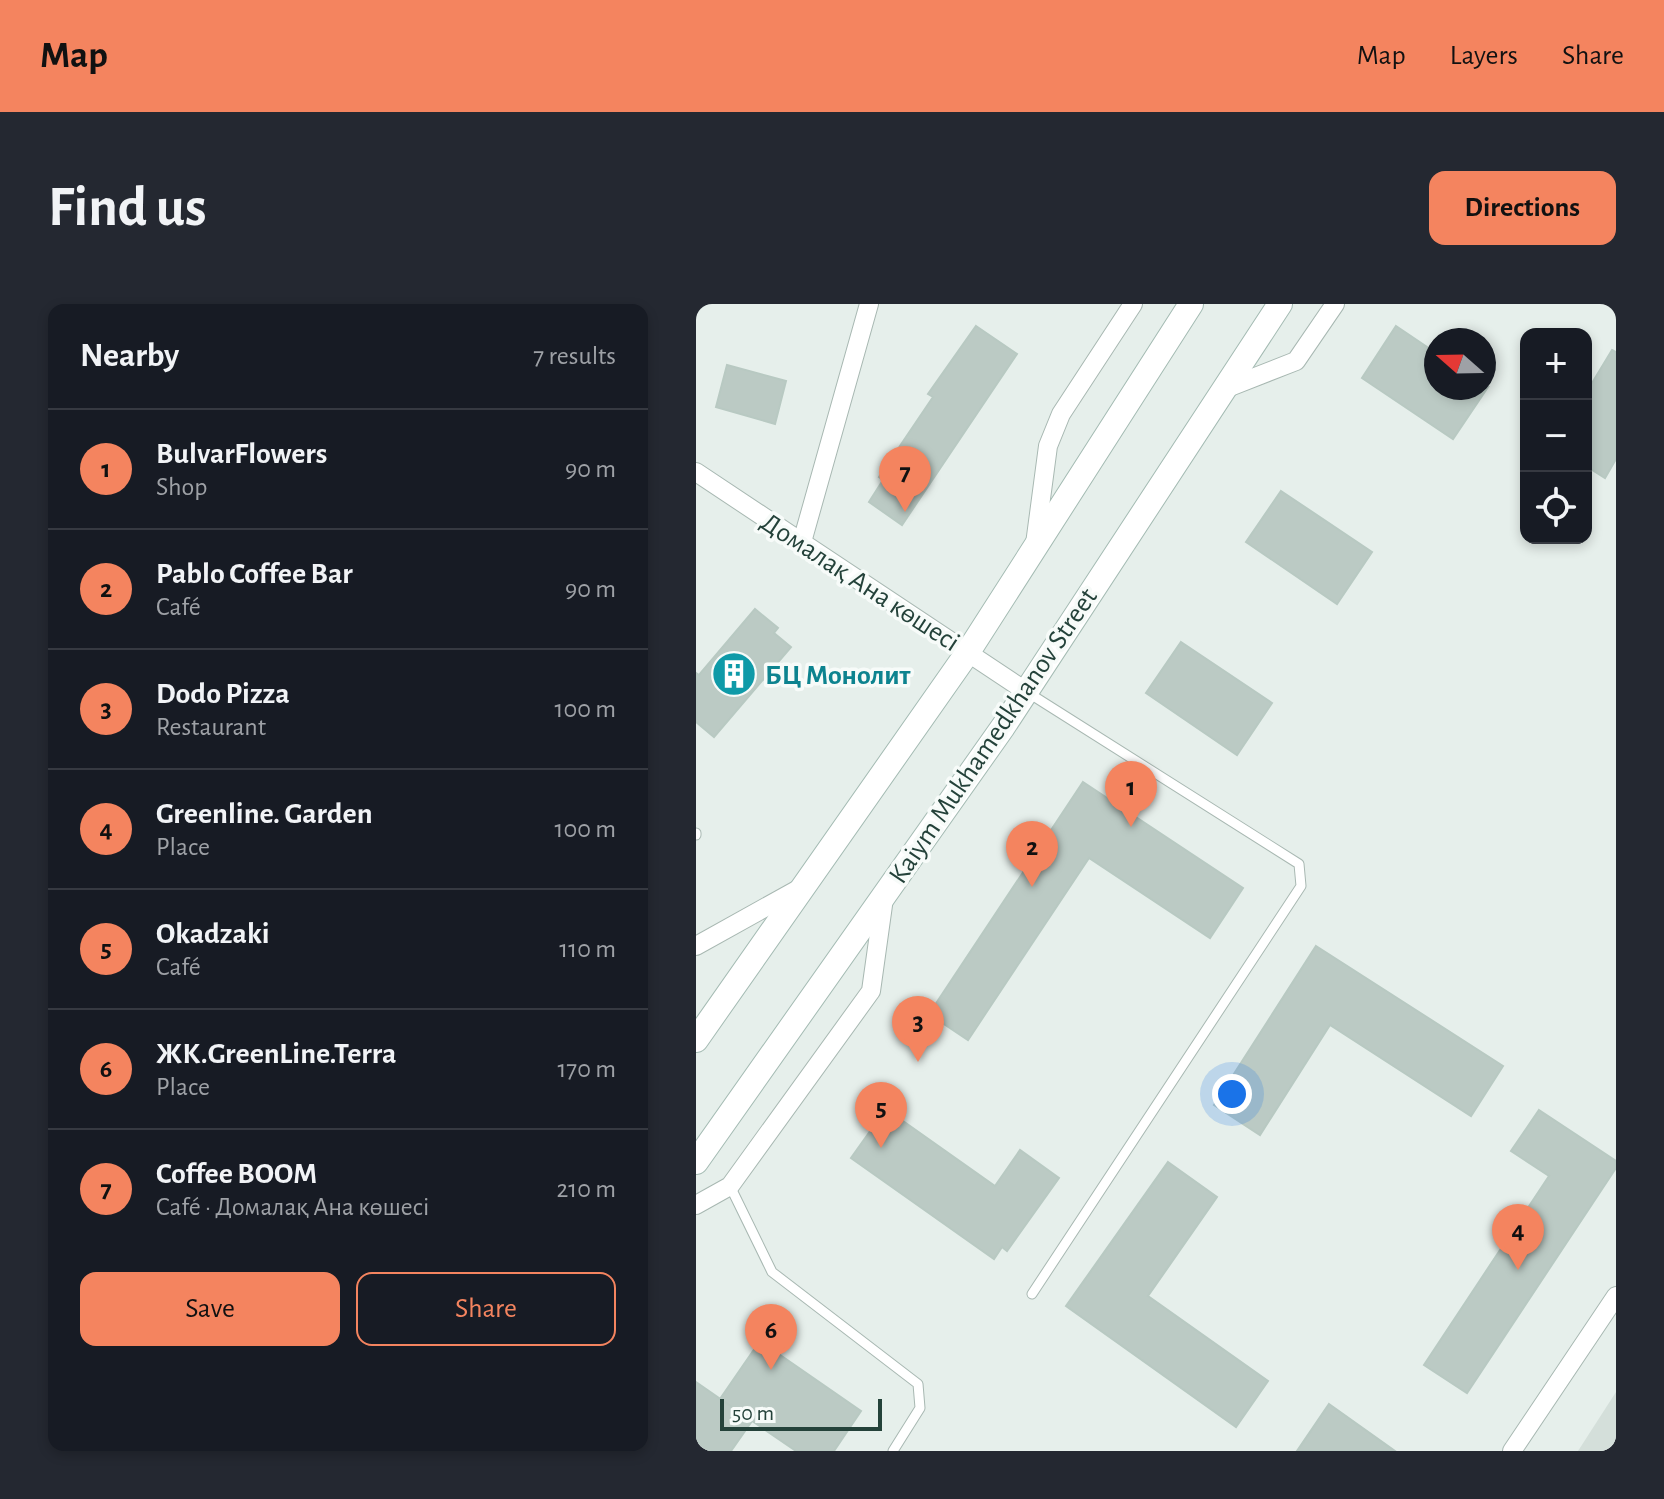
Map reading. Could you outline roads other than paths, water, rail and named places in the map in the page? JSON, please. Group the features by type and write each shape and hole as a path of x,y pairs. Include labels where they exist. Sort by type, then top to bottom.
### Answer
{"main road":[{"name":"Kaiym Mukhamedkhanov Street","path":"696,1162 1003,727 1024,690 1280,304"},
{"path":"696,1040 968,652 1183,310"}],"street":[{"path":"802,542 869,304"},
{"path":"1034,548 1046,457 1056,424 1133,304"},
{"path":"1222,390 1296,361 1335,304"},
{"name":"Домалақ Ана көшесі","path":"696,472 1024,690"},
{"path":"696,946 804,885"},
{"path":"696,1205 730,1186 871,991 884,893"},
{"path":"1512,1451 1616,1296"}],"lane":[{"path":"1024,690 1299,864 1301,886 1032,1294"},
{"path":"730,1186 772,1272 918,1384 920,1408 893,1451"}],"place":[{"name":"Coffee BOOM","path":"905,512"},
{"name":"БЦ Монолит","path":"734,674"},
{"name":"BulvarFlowers","path":"1131,827"},
{"name":"Pablo Coffee Bar","path":"1032,887"},
{"name":"Dodo Pizza","path":"918,1062"},
{"name":"Okadzaki","path":"881,1148"},
{"name":"Greenline. Garden","path":"1518,1270"},
{"name":"ЖК.GreenLine.Terra","path":"771,1370"}]}
